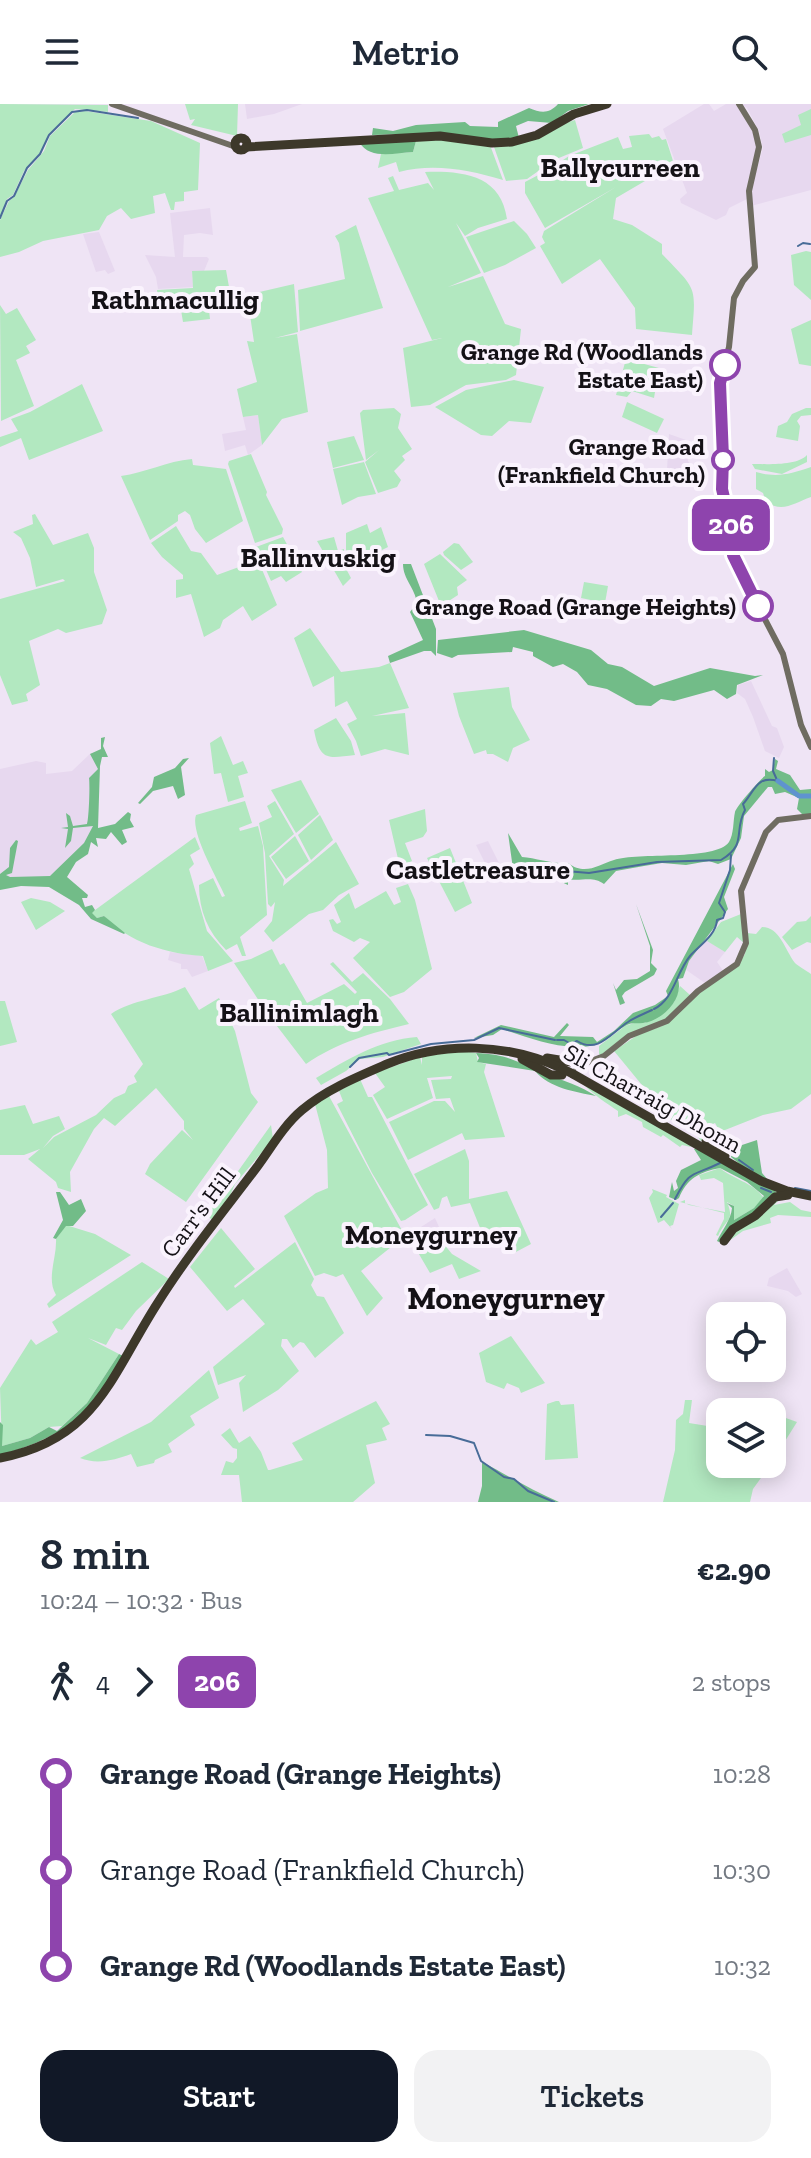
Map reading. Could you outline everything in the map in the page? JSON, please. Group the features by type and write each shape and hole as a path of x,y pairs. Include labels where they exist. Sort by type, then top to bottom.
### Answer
{"highway":[{"path":"241,143 440,136 491,143 512,142 537,135 574,114 607,104"},
{"path":"472,1048 501,1049 571,1069"},
{"name":"Sli Charraig Dhonn","path":"472,1048 521,1055 571,1069 748,1174 773,1187 811,1196"},
{"name":"Carr's Hill","path":"0,1458 30,1450 59,1436 98,1402 174,1277 298,1112 397,1060 423,1052 472,1048"},
{"path":"710,1141 748,1174"},
{"path":"724,1241 733,1229 755,1216 775,1197 796,1194"}],"main road":[{"path":"112,104 188,131 241,143"},
{"path":"739,104 755,130 759,147 749,191 755,267 734,298 729,347 720,383 722,489 733,555 783,654 797,712 811,747"},
{"path":"571,1069 608,1053 629,1036 667,1021 698,991 737,964 746,943 741,891 766,832 778,820 811,816"}],"shaded area":[{"path":"245,104 302,104 247,119"},
{"path":"709,104 714,111 726,104 737,104 757,141 756,159 748,179 747,199 729,208 726,215 716,220 681,203 680,199 687,193 663,129"},
{"path":"742,104 811,104 811,190 751,206 753,183 763,148 759,131"},
{"path":"210,208 213,235 184,235 183,257 207,257 204,271 192,272 193,287 158,289 156,277 145,255 175,257 170,213"},
{"path":"99,232 115,271 108,274 105,270 96,272 83,234"},
{"path":"258,415 262,445 248,455 245,445 225,451 222,434 246,430 243,417"},
{"path":"669,434 686,440 688,461 694,471 700,467 699,472 678,476 667,470"},
{"path":"754,527 754,550 735,553 733,536 742,535 742,530"},
{"path":"751,681 784,747 779,758 765,751 745,699 737,693 738,685"},
{"path":"91,753 101,755 94,832 56,878 0,881 0,769 36,761 46,763 46,774 72,771"},
{"path":"488,841 505,875 494,881 476,845"},
{"path":"703,938 725,952 717,962 724,972 705,983 682,967"},
{"path":"170,952 202,956 208,971 192,977 187,969 181,969 181,964 168,960"},
{"path":"435,1218 443,1236 415,1248 407,1236"},
{"path":"787,1268 802,1294 796,1297 788,1291 767,1286 769,1278"}],"green space":[{"path":"0,104 108,105 108,112 75,109 49,134 40,153 24,171 13,195 7,199 0,217"},
{"path":"185,104 238,104 237,136 191,125 195,119 190,120"},
{"path":"558,104 589,104 568,111 552,123 528,121 516,126 519,138 489,140 447,133 372,135 373,128 393,131 416,125 465,122 470,126 498,127 498,122 529,108 545,112"},
{"path":"811,109 811,135 785,143 782,134 801,125 798,115"},
{"path":"75,112 151,121 200,143 198,190 184,192 184,201 175,202 174,210 171,210 165,193 153,196 155,213 131,219 121,208 107,216 99,230 43,241 0,257 0,220 9,201 44,151 50,136"},
{"path":"575,120 583,148 554,160 527,179 506,181 494,147"},
{"path":"649,134 652,138 659,136 662,140 666,139 674,164 616,198 613,219 632,225 662,244 662,254 688,282 694,306 692,335 636,329 635,308 600,259 562,284 540,246 545,243 542,237 544,231 616,187 545,228 525,193 525,182 546,171 553,179 559,176 554,166 569,156 618,137 623,149 632,147 629,136"},
{"path":"446,139 490,145 503,180 451,169 425,168 399,172 396,162 378,168 381,154 413,152 416,141"},
{"path":"416,141 413,152 390,154 369,151 359,142"},
{"path":"425,172 466,175 478,179 497,193 507,219 478,228 465,236 456,223 481,273 448,287 483,276 505,324 521,329 516,375 506,380 466,385 430,405 411,407 403,348 442,338 432,340 368,198 394,191 388,178 393,176 399,190 428,183 434,190"},
{"path":"514,221 536,248 484,273 466,237"},
{"path":"356,225 383,308 300,331 298,290 345,279 335,236"},
{"path":"811,252 811,300 794,285 791,255"},
{"path":"226,270 231,298 208,302 210,319 183,322 181,310 159,305 157,290 193,288 192,271"},
{"path":"294,284 298,332 275,338 297,334 308,412 282,419 262,445 258,415 243,417 237,389 257,382 247,341 254,342 247,295"},
{"path":"0,305 6,314 17,308 36,340 26,346 30,353 16,360 34,406 1,421"},
{"path":"811,320 811,366 799,364 791,329"},
{"path":"626,359 659,368 654,398 632,391 627,397 616,395"},
{"path":"514,380 544,387 531,423 509,421 492,436 481,435 435,407 466,390"},
{"path":"82,384 103,431 29,460 21,438 0,447 0,437 18,431 11,419"},
{"path":"627,402 664,419 657,433 622,417"},
{"path":"394,408 401,414 398,428 412,449 402,456 405,460 394,471 401,480 397,487 378,493 365,462 379,450 366,460 360,413 363,410"},
{"path":"811,408 811,415 801,416 797,421 800,426 798,441 776,437 778,426 787,422 792,414"},
{"path":"354,436 364,460 333,468 327,442"},
{"path":"251,454 283,529 282,534 255,543 228,464"},
{"path":"807,455 807,462 782,474 755,469 752,464 789,463"},
{"path":"192,459 193,465 226,469 243,521 206,543 185,511 178,515 178,521 150,540 121,476"},
{"path":"364,462 376,494 358,497 342,505 333,469"},
{"path":"811,467 811,497 794,504 783,507 772,505 756,489 756,472 784,474"},
{"path":"35,514 53,545 88,533 94,548 94,572 107,610 102,624 66,633 58,629 29,641 40,685 26,694 28,701 12,705 0,675 0,599 65,581 36,587 30,558 21,538 13,532 33,524 32,515"},
{"path":"367,524 370,533 381,527 388,547 346,568 346,533"},
{"path":"176,526 191,551 201,553 217,575 258,560 277,605 252,621 243,606 223,620 220,628 204,637 191,594 176,598 176,580 183,579 183,575 151,543"},
{"path":"283,537 302,572 286,582 281,576 271,581 256,547"},
{"path":"334,537 338,551 344,549 344,565 351,578 343,586 317,541"},
{"path":"454,543 459,544 473,562 461,570 443,552"},
{"path":"440,554 467,580 457,587 458,595 441,606 424,564"},
{"path":"403,564 411,564 436,629 436,656 431,651 424,651 390,663 388,656 423,640 410,612 417,603"},
{"path":"584,582 608,586 605,603 581,598"},
{"path":"310,628 341,672 390,663 409,708 372,716 405,713 409,755 385,749 361,756 347,724 357,719 347,701 335,707 334,676 313,687 294,638"},
{"path":"524,630 591,650 608,664 622,667 654,686 710,668 763,675 737,685 736,694 727,699 714,690 674,701 661,699 651,706 636,705 607,689 588,685 577,672 563,664 553,667 533,656 533,652 513,647 512,652 452,658 437,653 438,640"},
{"path":"509,687 512,707 530,740 513,748 508,762 487,754 486,750 474,754 453,693"},
{"path":"336,718 351,741 355,755 332,757 322,753 319,748 314,730"},
{"path":"221,736 233,765 243,761 248,773 238,776 244,797 228,802 221,773 214,774 210,743"},
{"path":"105,737 103,746 108,757 102,757 100,766 98,828 115,824 128,812 134,827 122,830 127,842 122,845 111,832 106,839 96,838 98,847 91,842 88,854 76,862 67,877 88,895 82,898 85,907 92,905 95,910 92,913 97,918 104,916 124,934 91,919 79,905 49,887 21,886 0,890 0,874 9,867 10,848 16,840 12,873 6,875 10,877 50,876 84,843 93,826 73,828 71,841 65,848 68,829 61,828 68,827 66,813 73,826 87,824 89,778 98,769 90,754 101,749 101,738"},
{"path":"189,758 181,767 185,795 178,799 173,786 153,791 138,803 152,787 154,777"},
{"path":"775,759 778,761 776,769 790,775 800,790 811,789 811,815 803,815 797,809 799,798 785,792 775,794 772,787 768,787 744,816 741,838 731,859 718,864 709,861 686,865 662,863 616,871 604,884 591,879 568,879 568,885 555,879 523,880 513,869 508,833 522,857 568,863 580,869 625,858 693,854 721,848 731,839 736,809 765,776 765,769 769,772 773,770"},
{"path":"301,780 319,814 296,833 271,790"},
{"path":"245,801 252,823 239,828 240,831 258,826 263,846 267,915 240,937 246,956 242,956 237,944 226,950 203,912 199,885 213,878 222,897 225,896 200,843 195,823 196,815"},
{"path":"275,801 294,834 269,856 284,880 283,886 336,842 359,884 339,895 323,910 309,914 273,942 264,931 272,921 275,902 271,907 268,904 265,853 259,823 272,817 267,806"},
{"path":"425,809 427,831 423,837 405,843 412,861 403,865 399,863 389,820"},
{"path":"320,815 333,840 311,860 298,835"},
{"path":"295,836 309,861 286,879 271,857"},
{"path":"195,837 200,849 190,855 194,864 189,869 207,931 233,961 208,971 203,956 176,953 150,945 125,933 104,916 97,918 91,913"},
{"path":"450,848 472,903 455,912 427,858"},
{"path":"733,864 735,869 724,897 728,909 689,961 683,978 678,979 675,1001 657,1018 627,1025 598,1044 585,1047 547,1043 502,1029 493,1035 474,1038 501,1025 554,1037 567,1023 569,1025 560,1036 593,1037 597,1042 633,1013 655,1005 668,996 666,991"},
{"path":"408,884 432,969 404,992 390,997 353,958 370,942 360,938 354,942 333,931 329,920 333,919 337,924 341,922 334,905 349,893 355,909 386,891 394,905 401,902 396,888"},
{"path":"31,898 50,902 65,911 36,930 21,902"},
{"path":"636,904 653,950 651,963 657,969 654,975 625,992 622,996 625,1003 620,1005 613,983 616,990 624,980 637,979 650,971 650,946"},
{"path":"741,914 744,943 737,937 725,952 707,941 721,922"},
{"path":"811,916 811,943 792,950 782,937 797,922 806,921"},
{"path":"762,927 778,935 795,963 811,974 811,1094 791,1109 763,1115 720,1132 715,1123 702,1129 707,1138 701,1141 669,1118 614,1051 639,1034 662,1026 739,963 745,954 747,933 756,934"},
{"path":"272,949 280,965 284,963 307,1003 344,984 355,994 357,992 330,964 333,962 352,982 363,973 390,999 409,1024 355,1039 306,1064 234,963"},
{"path":"680,986 690,995 672,1016 631,1034 599,1054 599,1046 625,1026 645,1023 674,1002"},
{"path":"185,987 199,1010 219,998 235,1031 251,1093 258,1102 186,1202 145,1174 150,1164 182,1130 193,1140 184,1129 184,1121 156,1088 115,1126 104,1118 94,1129 70,1172 71,1192 58,1188 56,1182 28,1159 40,1149 24,1155 0,1155 0,1110 25,1105 33,1124 59,1116 65,1129 53,1136 43,1148 54,1137 96,1115 114,1098 125,1093 128,1086 137,1082 134,1076 143,1064 111,1014 128,1005"},
{"path":"0,1001 5,1001 17,1042 0,1046"},
{"path":"417,1037 421,1044 383,1057 360,1059 321,1085 316,1078 377,1046"},
{"path":"476,1053 478,1062 486,1064 484,1072 505,1137 465,1140 462,1133 408,1160 389,1122 434,1101 445,1101 455,1112 450,1098 436,1099 431,1080 451,1079 452,1076 427,1078 433,1098 387,1119 373,1095 385,1087 375,1073 420,1057 422,1065 422,1054"},
{"path":"476,1053 514,1060 596,1096 555,1085 535,1071 477,1062 479,1058"},
{"path":"360,1079 428,1205 405,1220 401,1221 372,1173 337,1104 343,1101 339,1091"},
{"path":"584,1085 691,1147 680,1147 626,1114 618,1117 618,1111"},
{"path":"329,1096 405,1236 361,1271 383,1298 367,1316 343,1274 336,1277 324,1273 315,1276 284,1216 328,1188 327,1150 315,1104"},
{"path":"271,1125 273,1139 235,1184 225,1207 213,1220 203,1214 231,1181"},
{"path":"757,1140 762,1173 768,1180 752,1174 731,1157 733,1148"},
{"path":"699,1147 776,1190 719,1242 732,1208 727,1203 734,1206 734,1220 754,1208 764,1196 747,1182 720,1168 695,1177 676,1200 669,1197 672,1182 674,1191 678,1188 676,1181 681,1170 701,1160 694,1149"},
{"path":"465,1149 469,1161 469,1199 507,1191 531,1244 514,1253 506,1239 487,1245 470,1203 451,1207 447,1196 434,1210 414,1174"},
{"path":"720,1168 754,1188 764,1198 734,1220 734,1206 727,1202 730,1217 718,1236 724,1213 702,1208 725,1212 723,1183 714,1178 701,1180 699,1175"},
{"path":"652,1189 679,1204 670,1226 672,1229 664,1220 658,1223 649,1198"},
{"path":"776,1190 785,1194 774,1205 790,1202 801,1210 811,1212 811,1217 778,1215 770,1218 771,1223 743,1231 729,1241 730,1234 771,1200"},
{"path":"56,1192 60,1192 69,1205 81,1199 86,1211 73,1226 66,1226 56,1239 53,1238 63,1220"},
{"path":"66,1225 95,1234 131,1255 49,1308 47,1304 56,1295 52,1275 56,1239"},
{"path":"221,1228 255,1269 235,1288 295,1242 314,1279 311,1285 317,1296 324,1297 344,1333 315,1358 304,1343 300,1342 293,1348 287,1339 282,1339 281,1346 299,1371 278,1390 243,1412 239,1383 246,1375 218,1385 213,1367 265,1324 243,1299 227,1311 190,1267"},
{"path":"439,1238 452,1254 481,1271 459,1279 452,1264 430,1273 416,1249"},
{"path":"142,1262 169,1279 136,1311 122,1330 116,1328 106,1345 88,1338 119,1354 87,1403 62,1426 49,1427 30,1438 2,1446 0,1388 31,1339 36,1345 58,1332 52,1322"},
{"path":"511,1336 545,1383 521,1393 519,1388 507,1383 504,1389 486,1382 479,1353"},
{"path":"119,1354 125,1357 113,1377 74,1421 42,1440 0,1455 0,1422 3,1425 2,1446 30,1438 49,1427 57,1431 87,1403"},
{"path":"209,1370 219,1398 190,1416 195,1425 168,1444 172,1452 154,1463 137,1467 131,1454 112,1460 80,1458 151,1422"},
{"path":"685,1400 692,1400 689,1423 706,1426 706,1478 761,1478 753,1489 750,1502 663,1502 675,1450 676,1420 683,1414"},
{"path":"376,1401 390,1424 382,1428 387,1440 366,1445 375,1483 353,1502 242,1502 239,1475 221,1475 226,1461 233,1463 237,1458 237,1449 221,1435 230,1428 239,1443 250,1436 270,1470 303,1460 292,1443"},
{"path":"556,1401 561,1405 574,1404 578,1458 545,1460 547,1404"},
{"path":"786,1418 797,1422 786,1440"},
{"path":"482,1462 529,1488 559,1502 478,1502"}],"waterway":[{"path":"0,218 7,201 14,196 27,168 40,154 49,135 72,112 87,110 138,118"},
{"path":"798,246 810,244"},
{"path":"774,758 773,771 777,780"},
{"path":"520,867 589,873 657,862 721,860 737,843 745,810 743,804 760,782 778,781"},
{"path":"778,781 799,796 811,796"},
{"path":"654,1009 666,999 685,963 711,935 717,920 723,918 725,912 719,903 730,870 731,855"},
{"path":"557,1040 571,1044 577,1041 598,1044 631,1020 652,1010"},
{"path":"350,1067 359,1058 389,1055 431,1044 474,1040 499,1028 555,1040"},
{"path":"739,1160 753,1170"},
{"path":"675,1199 689,1178 720,1163"},
{"path":"761,1188 771,1192"},
{"path":"795,1188 811,1191"},
{"path":"661,1217 673,1203"},
{"path":"426,1435 450,1436 474,1443 481,1461 504,1477 514,1479 528,1491 554,1502"}],"bus line":[{"name":"206","path":"725,365 720,383 722,489 733,555 758,606"}],"place":[{"name":"Grange Rd (Woodlands Estate East)","path":"725,365"},
{"name":"Grange Road (Frankfield Church)","path":"723,460"},
{"name":"Grange Road (Grange Heights)","path":"758,606"}],"district":[{"name":"Ballycurreen","path":"620,167"},
{"name":"Rathmacullig","path":"175,299"},
{"name":"Ballinvuskig","path":"318,557"},
{"name":"Castletreasure","path":"478,869"},
{"name":"Ballinimlagh","path":"299,1012"},
{"name":"Moneygurney","path":"431,1234"},
{"name":"Moneygurney","path":"506,1298"}]}
